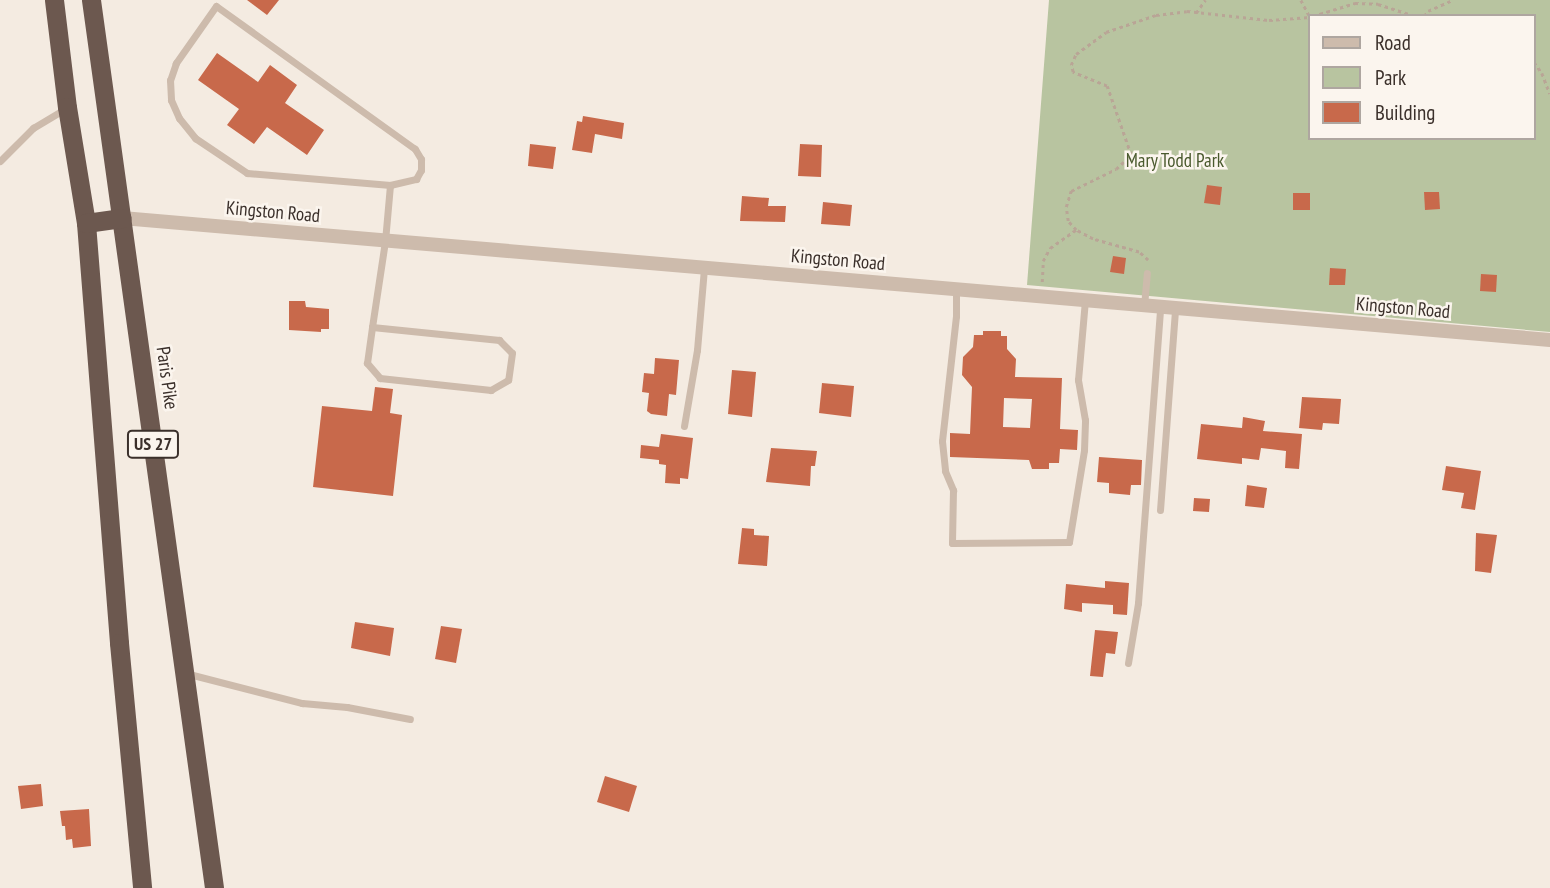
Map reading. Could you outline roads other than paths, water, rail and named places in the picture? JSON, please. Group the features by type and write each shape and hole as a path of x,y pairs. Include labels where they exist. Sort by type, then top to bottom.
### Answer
{"highway":[{"name":"US 27","path":"54,0 67,107 86,223 119,643 142,888"},
{"name":"Paris Pike","path":"91,0 214,888"},
{"path":"86,223 122,218"}],"street":[{"name":"Kingston Road","path":"122,218 1550,340"}],"lane":[{"path":"216,6 415,149 421,159 421,170 416,180 390,185 247,173 195,138 179,118 171,100 170,80 176,63 216,6"},
{"path":"0,161 33,128 67,107"},
{"path":"372,327 499,340 512,353 508,380 491,390 380,378 367,363 372,327 386,241 390,185"},
{"path":"684,426 697,350 704,268"},
{"path":"1144,306 1147,273"},
{"path":"956,289 956,316 942,441 945,471 953,491 952,543 1069,542 1084,450 1085,420 1078,380 1085,300"},
{"path":"1128,663 1138,603 1160,307"},
{"path":"1160,510 1175,308"},
{"path":"185,673 302,703 347,707 410,719"}],"park label":[{"name":"Mary Todd Park","path":"1175,161"}]}
